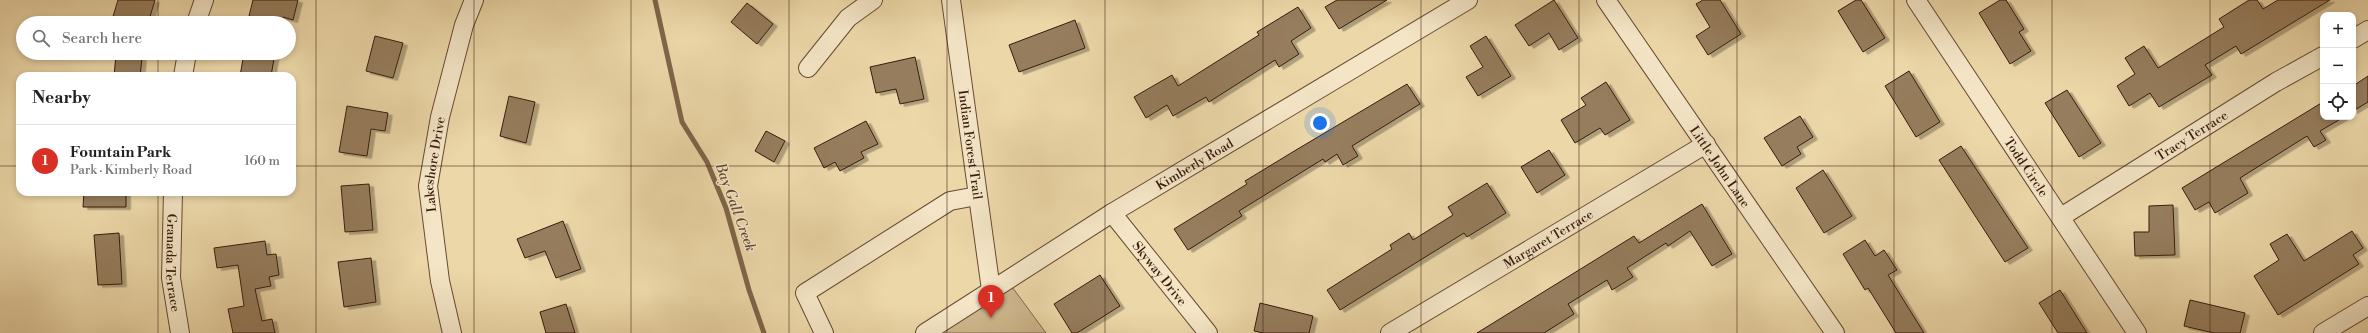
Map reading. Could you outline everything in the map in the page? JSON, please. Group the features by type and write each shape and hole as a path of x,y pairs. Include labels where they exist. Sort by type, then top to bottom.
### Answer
{"street":[{"path":"198,16 204,0"},
{"name":"Lakeshore Drive","path":"452,333 440,281 428,186 440,117 464,25 474,0"},
{"path":"808,68 848,18 873,0"},
{"name":"Indian Forest Trail","path":"951,0 991,290"},
{"name":"Kimberly Road","path":"925,333 1112,213 1468,0"},
{"name":"Little John Lane","path":"1606,0 1835,333"},
{"name":"Todd Circle","path":"1918,1 2137,333"},
{"path":"2356,37 2368,30"},
{"name":"Tracy Terrace","path":"2061,217 2276,82 2320,58"},
{"path":"184,72 186,60"},
{"name":"Margaret Terrace","path":"1390,333 1706,144"},
{"name":"Granada Terrace","path":"173,196 171,278 180,333"},
{"path":"824,333 805,292 950,201 977,196"},
{"name":"Skyway Drive","path":"1112,213 1208,333"},
{"path":"2323,333 2368,306"}],"shaded area":[{"path":"1007,280 1046,333 925,333"}],"building":[{"path":"118,0 155,0 150,16 113,16"},
{"path":"253,0 298,0 294,16 249,16"},
{"path":"1337,0 1387,0 1339,29 1325,7"},
{"path":"1554,0 1578,38 1559,50 1549,33 1529,46 1515,25"},
{"path":"1703,0 1720,0 1741,34 1708,55 1696,36 1710,27 1696,4"},
{"path":"1856,0 1861,0 1885,38 1863,52 1838,11"},
{"path":"2000,0 2006,0 2024,29 2019,32 2031,51 2010,64 1979,13"},
{"path":"2249,0 2257,0 2263,9 2278,0 2330,0 2241,54 2236,46 2205,65 2212,75 2159,107 2150,93 2129,106 2117,86 2135,74 2125,58 2144,46 2158,68 2224,27 2219,19"},
{"path":"747,3 773,24 757,44 731,22"},
{"path":"1298,7 1311,28 1291,41 1299,54 1279,67 1275,60 1209,102 1206,97 1173,116 1167,105 1146,118 1134,97 1172,75 1178,86 1259,35 1257,32"},
{"path":"1075,20 1085,48 1019,72 1009,45"},
{"path":"375,36 403,43 393,78 366,71"},
{"path":"1486,36 1511,76 1478,96 1466,77 1483,67 1470,46"},
{"path":"915,57 924,99 900,104 896,89 876,93 870,67"},
{"path":"116,60 142,60 140,72 114,72"},
{"path":"243,60 274,60 272,72 241,72"},
{"path":"1909,71 1940,122 1916,137 1885,86"},
{"path":"2368,76 2368,102 2356,109 2356,84"},
{"path":"1606,82 1630,120 1605,135 1600,128 1575,143 1561,120 1586,105 1581,98"},
{"path":"1407,84 1420,104 1352,146 1358,156 1343,165 1337,154 1325,162 1323,159 1239,211 1242,216 1188,250 1174,229 1247,184 1245,181"},
{"path":"2067,90 2101,143 2079,157 2045,103"},
{"path":"509,96 535,102 526,143 500,136"},
{"path":"2320,104 2320,120 2339,120 2320,131 2326,140 2314,147 2307,136 2240,178 2248,193 2215,213 2209,202 2195,210 2182,188"},
{"path":"347,106 388,113 385,131 371,129 367,156 339,152"},
{"path":"1800,116 1813,137 1797,147 1801,154 1782,166 1764,138"},
{"path":"866,121 878,144 861,152 864,158 840,171 835,162 824,168 814,148"},
{"path":"766,131 785,141 774,162 755,151"},
{"path":"1961,146 2028,248 2005,262 1939,160"},
{"path":"1549,150 1565,175 1537,193 1521,167"},
{"path":"1823,170 1852,216 1824,233 1796,188"},
{"path":"1487,183 1506,213 1467,237 1464,233 1340,310 1327,290 1392,249 1390,245 1409,233 1413,240 1453,215 1448,207"},
{"path":"369,184 373,230 345,232 341,186"},
{"path":"84,196 126,196 126,207 83,207"},
{"path":"1702,204 1732,254 1712,266 1690,231 1668,246 1666,243 1627,268 1633,277 1612,290 1607,280 1568,304 1574,314 1544,333 1477,333 1634,236 1639,243"},
{"path":"2173,205 2175,255 2135,256 2134,232 2149,232 2149,206"},
{"path":"563,221 581,269 556,278 545,251 525,258 517,239"},
{"path":"2352,231 2363,248 2353,255 2359,264 2278,315 2254,276 2279,260 2270,244 2287,234 2304,261"},
{"path":"119,233 122,284 98,285 94,235"},
{"path":"1865,240 1875,256 1884,250 1897,270 1888,275 1924,333 1896,333 1868,288 1865,290 1843,254"},
{"path":"265,241 267,255 276,254 279,275 269,277 271,286 255,289 262,321 272,319 275,333 233,333 228,309 244,306 238,265 217,268 214,248"},
{"path":"371,258 376,302 344,307 338,262"},
{"path":"1100,275 1120,306 1077,333 1072,333 1054,304"},
{"path":"2060,290 2087,333 2058,333 2039,303"},
{"path":"2190,300 2245,313 2240,333 2214,333 2184,326"},
{"path":"1260,303 1313,316 1309,333 1264,333 1254,331"},
{"path":"566,304 575,333 546,333 540,312"}],"waterway":[{"name":"Bay Gall Creek","path":"655,0 682,122 707,162 726,208 749,290 764,333"}],"place":[{"name":"Fountain Park","path":"991,318"}]}
